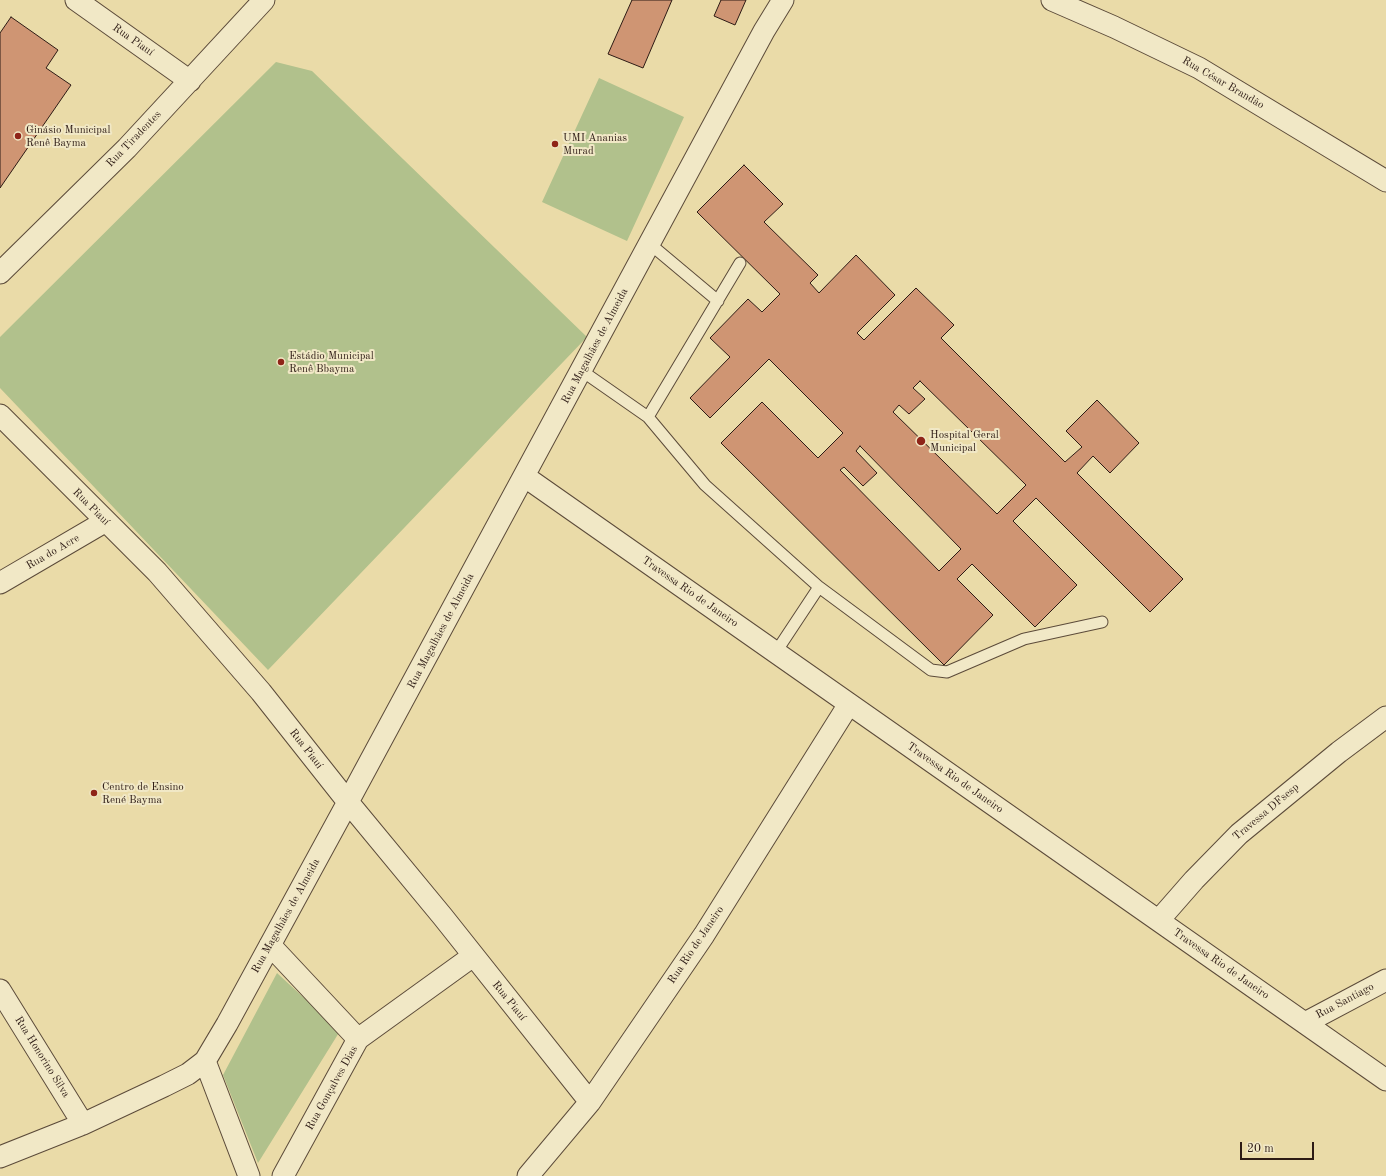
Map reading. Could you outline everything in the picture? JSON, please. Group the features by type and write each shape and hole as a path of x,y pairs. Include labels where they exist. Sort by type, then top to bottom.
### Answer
{"street":[{"name":"Rua Piauí","path":"76,0 190,81"},
{"name":"Rua Tiradentes","path":"0,273 126,148 264,0"},
{"name":"Rua Magalhães de Almeida","path":"0,1157 83,1124 188,1074 205,1061 227,1024 582,371 764,31 783,0"},
{"name":"Rua César Brandão","path":"1052,0 1114,26 1199,68 1386,181"},
{"name":"Rua Piauí","path":"0,415 157,572 256,686 348,802 443,916 473,956 590,1102"},
{"name":"Travessa Rio de Janeiro","path":"524,476 1386,1080"},
{"name":"Rua do Acre","path":"0,583 106,521"},
{"name":"Rua Rio de Janeiro","path":"528,1176 590,1102 704,935 849,704"},
{"name":"Travessa DFsesp","path":"1159,920 1194,880 1239,834 1339,752 1386,717"},
{"path":"270,945 358,1039"},
{"name":"Rua Gonçalves Dias","path":"284,1176 358,1039 473,956"},
{"name":"Rua Santiago","path":"1305,1023 1386,980"},
{"name":"Rua Honorino Silva","path":"0,990 83,1124"},
{"path":"205,1061 249,1176"}],"lane":[{"path":"650,244 718,301"},
{"path":"648,417 740,263"},
{"path":"582,371 648,417 705,484 819,587 931,670 947,672 1024,639 1102,622"},
{"path":"776,652 819,587"}],"green space":[{"name":"Estádio Municipal Renê Bbayma","path":"276,62 312,71 587,337 268,670 0,388 0,337"},
{"path":"599,78 684,117 627,241 542,202"},
{"path":"277,973 340,1031 258,1163 223,1075"}],"building":[{"path":"632,0 672,0 643,68 608,54"},
{"path":"721,0 746,0 735,25 714,16"},
{"name":"Ginásio Municipal Renê Bayma","path":"11,17 58,50 46,68 71,85 0,188 0,33"},
{"path":"744,165 783,204 764,222 818,275 810,283 819,293 856,255 895,295 857,333 864,340 916,288 954,325 941,338 1065,462 1082,447 1066,431 1097,400 1139,443 1110,473 1093,456 1077,473 1183,579 1150,612 1036,498 1013,521 1077,585 1035,627 972,564 957,579 993,615 944,665 721,443 762,402 818,458 843,433 769,359 710,418 690,398 730,357 710,338 748,299 762,312 780,294 697,212","holes":["920,381 1026,485 997,514 893,412 899,405 909,414 925,399 913,388","860,446 961,549 939,571 840,470 844,467 863,486 877,473 856,451"]}],"place":[{"name":"Ginásio Municipal Renê Bayma","path":"18,136"},
{"name":"UMI Ananias Murad","path":"555,144"},
{"name":"Estádio Municipal Renê Bbayma","path":"281,362"},
{"name":"Hospital Geral Municipal","path":"921,441"},
{"name":"Centro de Ensino René Bayma","path":"94,793"}]}
